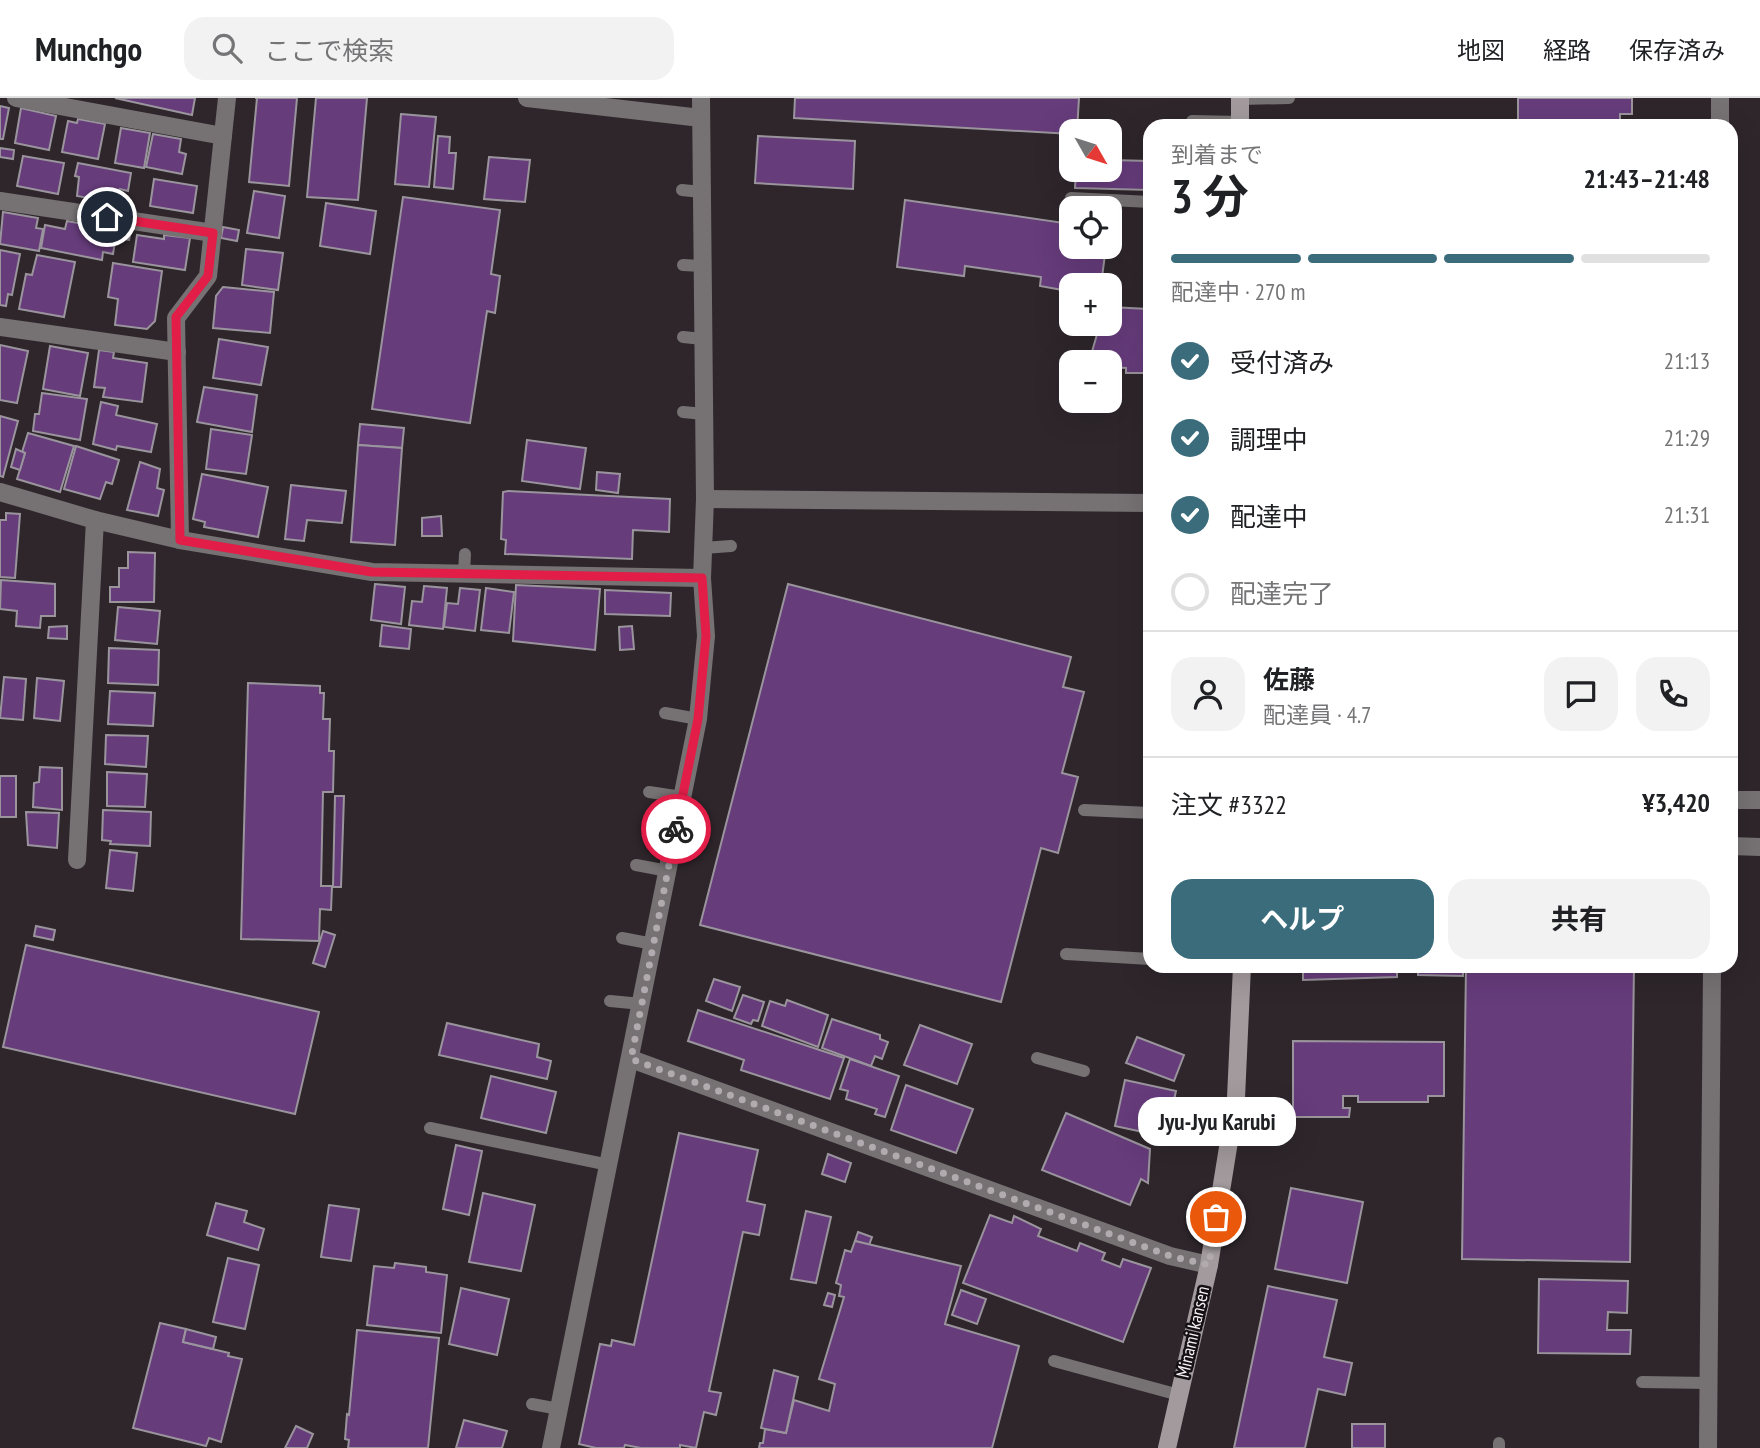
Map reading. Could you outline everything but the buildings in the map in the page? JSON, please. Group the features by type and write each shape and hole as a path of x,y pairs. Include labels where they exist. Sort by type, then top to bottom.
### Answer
{"main road":[{"path":"1240,98 1240,119"},
{"name":"Minami kansen","path":"1167,1448 1209,1265 1236,1098 1242,973"}],"street":[{"path":"16,98 223,136"},
{"path":"180,540 176,317 208,276 227,98"},
{"path":"527,98 701,118"},
{"path":"551,1448 698,719 706,636 702,578 705,499 701,98"},
{"path":"1720,98 1720,119"},
{"path":"0,201 213,233"},
{"path":"0,327 177,352"},
{"path":"0,492 95,520 180,540 372,572 702,578"},
{"path":"705,499 1143,503"},
{"path":"77,860 95,520"},
{"path":"1738,800 1760,800"},
{"path":"1738,846 1760,847"},
{"path":"1708,1448 1713,973"},
{"path":"631,1059 1170,1256 1209,1265"}],"lane":[{"path":"1240,98 1289,98"},
{"path":"682,190 701,192"},
{"path":"1122,201 1143,202"},
{"path":"683,265 702,266"},
{"path":"683,337 703,339"},
{"path":"683,412 704,414"},
{"path":"702,548 731,547"},
{"path":"464,573 465,554"},
{"path":"664,713 698,719"},
{"path":"649,792 682,797"},
{"path":"1084,810 1143,813"},
{"path":"636,865 668,871"},
{"path":"622,938 653,944"},
{"path":"1066,954 1143,959"},
{"path":"610,1002 642,1004"},
{"path":"1037,1058 1084,1071"},
{"path":"430,1128 609,1165"},
{"path":"1054,1361 1179,1395"},
{"path":"1642,1382 1708,1383"},
{"path":"532,1404 559,1409"}],"way so far":[{"path":"676,829 631,1059 1170,1256 1209,1265 1216,1217"}],"place":[{"name":"Jyu-Jyu Karubi","path":"1216,1217"}],"route":[{"path":"107,217 213,233 208,276 176,317 180,540 372,572 702,578 706,636 698,719 676,829"}]}
